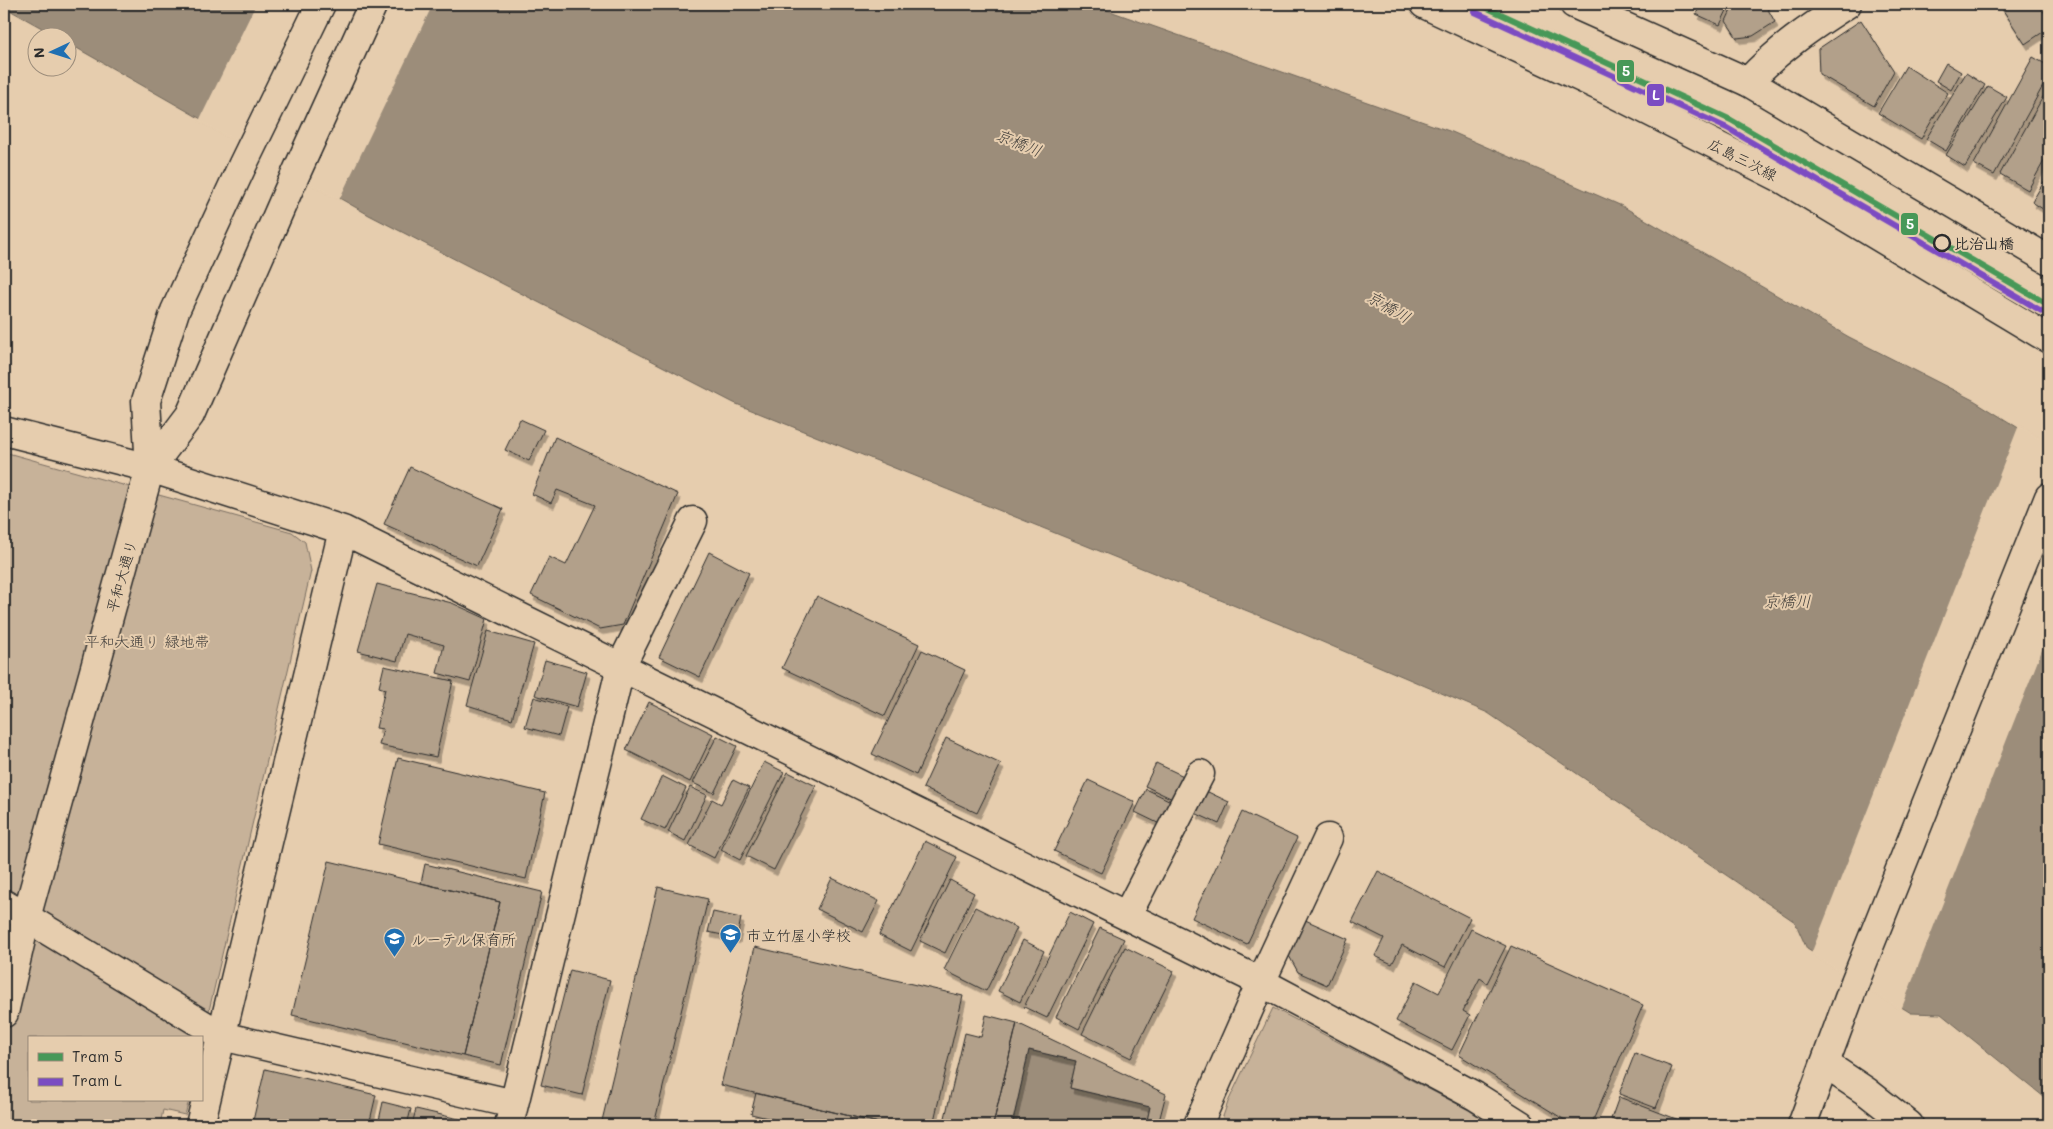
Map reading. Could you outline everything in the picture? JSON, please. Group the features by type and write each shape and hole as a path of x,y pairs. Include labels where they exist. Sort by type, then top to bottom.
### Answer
{"street":[{"path":"150,468 146,401 175,311 243,164 322,4"},
{"name":"平和大通り","path":"4,1014 15,911 150,468 190,415 288,191 373,4"},
{"name":"広島三次線","path":"1424,4 1602,87 1780,178 2049,339"},
{"path":"1574,4 1748,82 2049,260"},
{"path":"1748,82 1767,61 1808,29 1847,4"},
{"path":"4,431 150,468 343,530 1261,982 1475,1096 1521,1125"},
{"path":"1802,1125 1855,982 2049,497"},
{"path":"15,911 222,1036 512,1115 621,666 693,521"},
{"path":"200,1125 343,530"},
{"path":"1127,916 1200,774"},
{"path":"1198,1125 1261,982 1328,838"},
{"path":"1825,1064 1867,1092 1909,1125"}],"green space":[{"name":"平和大通り 緑地帯","path":"4,452 292,532 305,542 311,571 202,1041 202,1036 28,1036 28,1102 188,1102 185,1115 163,1110 160,1125 4,1125"},
{"path":"1273,1008 1467,1109 1492,1125 1220,1125 1228,1102"}],"water":[{"name":"京橋川","path":"4,4 1090,4 1452,132 1622,206 1849,337 1975,401 2049,447 2049,1101 1941,1014 1911,1013 1807,949 1795,922 1488,713 1292,629 734,403 369,215 78,49 78,28 42,28 4,7"},
{"path":"1029,1050 1076,1061 1070,1088 1150,1107 1146,1125 1012,1125"}],"pier":[{"path":"256,4 433,4 339,200 199,121"},
{"path":"2019,425 2049,444 2049,632 1901,1010 1811,954"}],"building":[{"path":"1701,4 1730,4 1720,25 1696,14"},
{"path":"1734,4 1765,4 1775,22 1753,36 1737,38 1726,21"},
{"path":"1999,4 2039,4 2049,20 2049,28 2025,44"},
{"path":"1861,20 1894,71 1874,106 1819,74 1818,49"},
{"path":"2033,57 2049,66 2049,75 1994,175 1974,164"},
{"path":"1946,63 1961,72 1951,90 1936,81"},
{"path":"1906,66 1948,93 1921,139 1878,113"},
{"path":"1966,73 1985,85 1946,151 1926,139"},
{"path":"1988,86 2007,97 1965,167 1946,155"},
{"path":"2049,86 2049,152 2028,190 2000,174"},
{"path":"2049,173 2049,213 2032,202"},
{"path":"520,419 544,430 529,461 505,450"},
{"path":"555,437 678,494 623,625 600,629 531,595 549,557 566,565 595,505 557,490 551,503 532,494"},
{"path":"410,467 503,509 477,566 384,524"},
{"path":"709,552 749,573 700,677 659,657"},
{"path":"377,584 452,603 487,619 470,682 437,673 444,645 405,634 397,661 358,651"},
{"path":"817,596 919,644 885,716 782,668"},
{"path":"488,631 534,644 512,719 467,705"},
{"path":"922,650 965,670 916,775 872,754"},
{"path":"545,660 587,672 577,707 535,695"},
{"path":"384,666 453,681 436,757 379,745 383,729 376,728 385,689 379,687"},
{"path":"534,697 567,707 559,736 525,727"},
{"path":"649,702 713,734 690,782 626,750"},
{"path":"717,736 737,746 714,793 693,783"},
{"path":"946,738 1001,764 977,813 923,788"},
{"path":"398,758 545,793 526,879 378,844"},
{"path":"764,762 784,772 740,860 721,850"},
{"path":"1156,763 1192,780 1181,803 1145,786"},
{"path":"788,772 816,786 774,870 746,856"},
{"path":"662,776 686,788 665,830 641,819"},
{"path":"733,780 749,788 714,858 689,845 712,799 721,804"},
{"path":"1088,780 1135,802 1101,873 1054,851"},
{"path":"690,787 707,795 685,841 668,832"},
{"path":"1146,789 1177,804 1166,827 1135,812"},
{"path":"1206,791 1229,802 1219,824 1195,813"},
{"path":"1242,812 1297,838 1247,944 1192,918"},
{"path":"925,841 957,857 911,951 879,935"},
{"path":"329,861 500,902 463,1056 292,1015"},
{"path":"425,864 542,892 501,1065 463,1056 500,902 421,883"},
{"path":"1378,871 1470,918 1445,967 1402,945 1392,964 1375,956 1384,938 1352,922"},
{"path":"832,878 879,901 863,932 817,909"},
{"path":"950,880 974,893 945,953 920,941"},
{"path":"658,887 708,899 654,1125 601,1125"},
{"path":"975,907 1017,928 986,991 944,970"},
{"path":"713,912 741,918 737,938 708,932"},
{"path":"1070,912 1093,924 1047,1018 1024,1007"},
{"path":"1303,919 1348,939 1327,985 1298,972 1288,954"},
{"path":"1100,928 1124,939 1079,1029 1056,1017"},
{"path":"1471,929 1506,946 1487,983 1480,978 1463,1011 1470,1015 1452,1050 1396,1021 1416,981 1439,993"},
{"path":"1023,940 1044,951 1020,1002 998,991"},
{"path":"1511,946 1643,1005 1591,1125 1573,1125 1459,1055"},
{"path":"755,947 963,996 933,1125 887,1125 721,1085"},
{"path":"1125,947 1174,971 1131,1058 1082,1034"},
{"path":"570,970 610,980 582,1095 541,1085"},
{"path":"986,1015 1017,1023 993,1125 958,1125 944,1122 965,1033 981,1037"},
{"path":"1017,1023 1166,1094 1158,1125 1146,1125 1150,1107 1070,1088 1076,1061 1029,1050 1012,1125 993,1125"},
{"path":"1635,1053 1672,1067 1656,1108 1619,1094"},
{"path":"265,1069 376,1095 369,1125 252,1125"},
{"path":"756,1093 887,1125 797,1125 751,1114"},
{"path":"1619,1097 1692,1125 1626,1125 1611,1119"},
{"path":"383,1102 411,1109 407,1125 378,1125"},
{"path":"416,1109 463,1120 462,1125 412,1125"}],"tram line":[{"name":"5","path":"1479,4 1731,120 2049,305"},
{"name":"L","path":"1475,12 1727,128 2045,313"}],"place":[{"name":"比治山橋","path":"1942,243"},
{"name":"市立竹屋小学校","path":"730,954"},
{"name":"ルーテル保育所","path":"395,958"}]}
